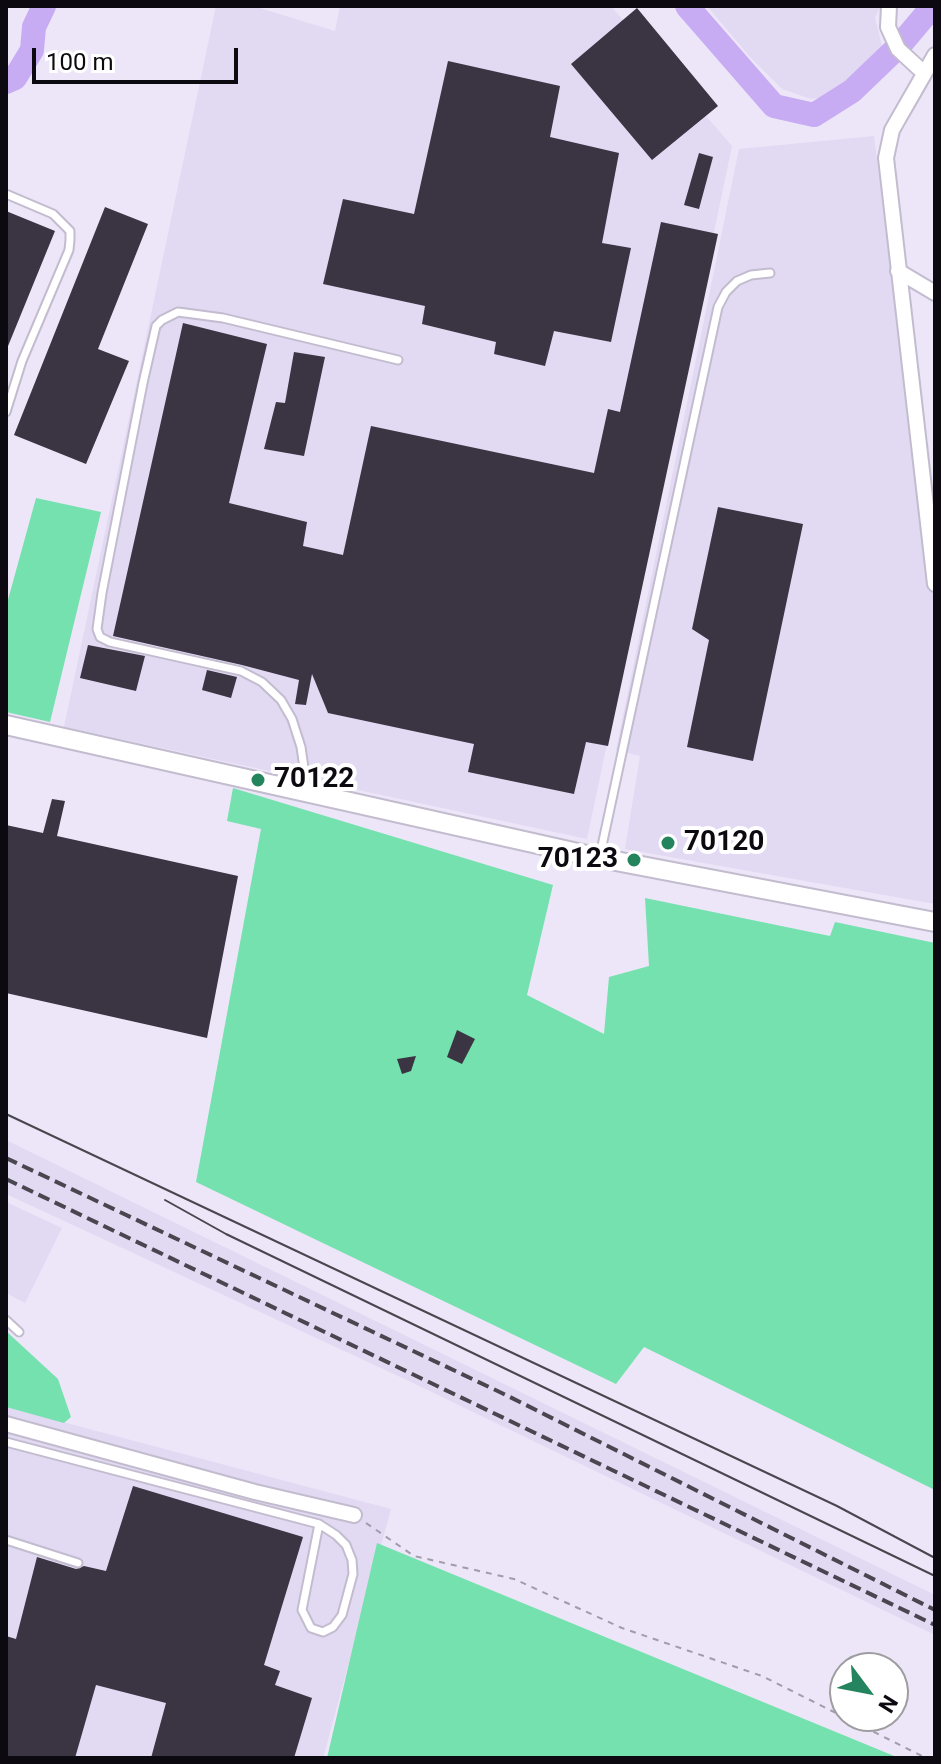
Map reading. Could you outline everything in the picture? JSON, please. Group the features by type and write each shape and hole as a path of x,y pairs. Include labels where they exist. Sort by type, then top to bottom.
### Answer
{"street":[{"path":"889,6 888,27 898,49 924,73"},
{"path":"935,55 892,130 886,158 935,584"},
{"path":"898,271 935,293"},
{"path":"6,725 600,858 935,922"},
{"path":"6,1424 255,1492 354,1515"}],"lane":[{"path":"6,194 53,214 70,231 69,250 22,361 6,412"},
{"path":"600,858 718,307 737,281 751,275 770,273"},
{"path":"307,792 301,747 292,719 281,700 262,682 241,671 110,642 100,637 97,629 104,580 145,372 156,326 178,312 223,318 398,360"},
{"path":"6,1320 19,1332"},
{"path":"6,1442 319,1524 346,1545 353,1574 342,1615 333,1627 323,1632 311,1628 302,1610 319,1524"},
{"path":"6,1540 78,1563"}],"path":[{"path":"354,1515 414,1556 514,1579 622,1628 762,1676 926,1758"}],"shaded area":[{"path":"216,6 253,6 335,31 340,6 611,6 732,146 587,839 64,727"},
{"path":"707,6 881,6 875,17 885,59 845,95 811,99 782,89"},
{"path":"874,136 935,609 935,904 625,849 640,756 616,750 739,149"},
{"path":"6,1140 935,1595 935,1635 411,1382 6,1194"},
{"path":"6,1202 62,1228 25,1303 6,1293"},
{"path":"6,1407 391,1509 323,1758 6,1758"}],"green space":[{"path":"36,498 101,512 50,722 6,712 6,607"},
{"path":"233,788 553,885 527,995 604,1034 609,977 649,966 645,898 830,936 835,922 935,943 935,1490 644,1347 616,1384 196,1182 261,829 227,821"},
{"path":"6,1331 58,1379 71,1417 64,1423 6,1407"},
{"path":"377,1543 829,1729 829,1732 899,1758 327,1758"}],"building":[{"path":"637,8 718,106 652,160 571,64"},
{"path":"448,61 560,86 550,137 619,153 602,243 631,248 611,342 554,331 545,366 494,354 496,342 422,324 425,306 323,284 343,199 414,214"},
{"path":"699,153 713,157 699,209 684,205"},
{"path":"105,207 148,224 98,349 129,361 86,464 14,435"},
{"path":"6,211 55,231 6,351"},
{"path":"661,222 718,234 608,746 586,742 574,794 468,772 474,744 328,713 312,674 306,705 295,704 299,680 113,636 183,323 267,344 229,503 307,522 303,546 343,555 371,426 594,473 608,409 620,412"},
{"path":"294,352 325,357 304,456 264,449 276,402 285,403"},
{"path":"718,507 803,524 753,761 687,747 709,640 692,629"},
{"path":"88,645 145,656 136,691 80,678"},
{"path":"207,670 237,677 231,698 202,690"},
{"path":"52,799 65,801 57,836 238,876 207,1038 6,993 6,825 43,833"},
{"path":"457,1030 475,1039 462,1064 447,1057"},
{"path":"416,1056 411,1071 402,1074 397,1059"},
{"path":"133,1486 303,1537 264,1665 280,1671 275,1685 312,1698 294,1758 151,1758 166,1703 96,1685 75,1758 6,1758 6,1636 16,1639 37,1557 76,1569 84,1566 106,1571"}],"waterway":[{"path":"6,82 15,78 32,50 34,27 44,6"},
{"path":"687,6 774,106 814,115 852,91 900,45 933,6"}],"tram line":[{"path":"6,1114 837,1506 935,1558"},
{"path":"165,1200 226,1234 935,1576"}],"railway":[{"path":"6,1158 506,1395 935,1610"},
{"path":"6,1179 935,1625"}],"place":[{"name":"70122","path":"258,780"},
{"name":"70120","path":"668,843"},
{"name":"70123","path":"634,860"}]}
